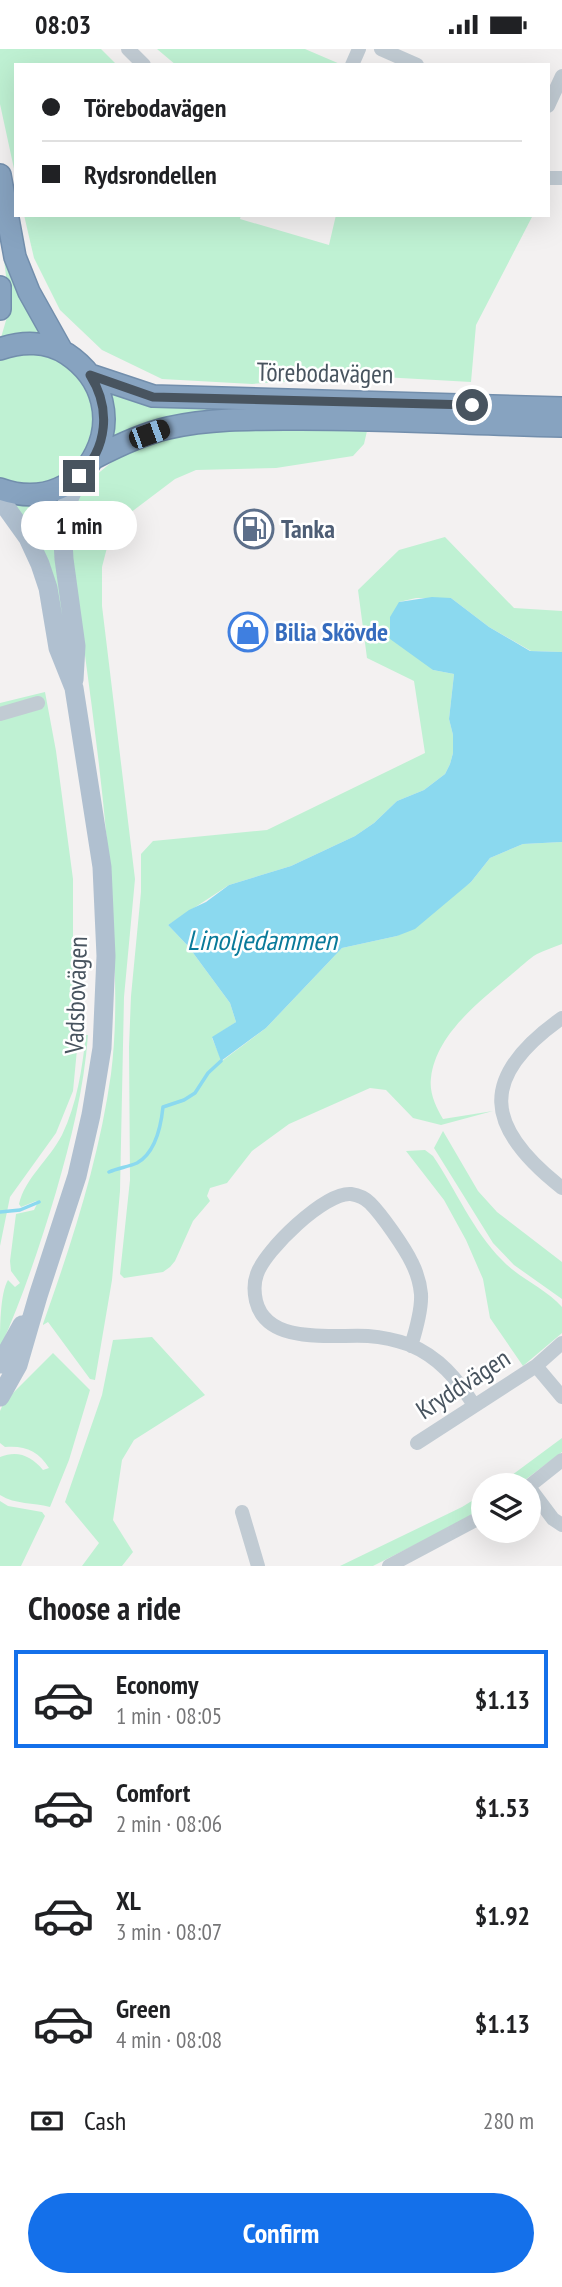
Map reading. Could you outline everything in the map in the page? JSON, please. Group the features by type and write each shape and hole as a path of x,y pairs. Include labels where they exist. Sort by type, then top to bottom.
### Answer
{"highway":[{"path":"0,175 15,257 29,292 62,351"},
{"path":"0,287 0,309"},
{"path":"0,349 12,345 37,344 62,351 78,361 90,375 100,394 105,416 102,437 94,458 79,476 63,487 45,493 26,495 0,489"},
{"name":"Törebodavägen","path":"90,375 153,397 562,408"},
{"name":"Törebodavägen","path":"94,458 131,440 166,428 240,419 562,426"}],"main road":[{"name":"Vadsbovägen","path":"0,1397 18,1365 37,1296 77,1176 98,1080 103,1036 106,956 102,867 74,688 76,646 62,524 65,508 79,476"},
{"name":"Vadsbovägen","path":"0,499 27,538 40,563 48,588 58,649 74,688"},
{"name":"Vadsbovägen","path":"0,1364 37,1296"}],"street":[{"path":"128,49 142,63"},
{"path":"385,55 411,63"},
{"path":"550,102 562,76"},
{"path":"0,714 38,703"},
{"path":"562,1018 542,1032 519,1055 503,1084 500,1103 507,1127 524,1153 562,1188"},
{"path":"411,1346 421,1297 418,1277 411,1260 380,1216 368,1201 359,1196 337,1196 307,1216 278,1242 258,1273 255,1283 256,1302 270,1323 296,1334 370,1336 411,1346 444,1366 474,1405"},
{"name":"Kryddvägen","path":"417,1443 536,1366 562,1343"},
{"name":"Kryddvägen","path":"536,1366 562,1397"},
{"path":"541,1477 562,1460"},
{"path":"541,1503 553,1519 562,1525"},
{"path":"242,1512 258,1566"},
{"path":"389,1566 471,1522"}],"green space":[{"path":"0,49 101,49 115,63 14,63 14,169 0,104"},
{"path":"157,49 305,49 338,63 174,63"},
{"path":"24,217 240,217 329,245 336,217 532,217 476,325 471,382 365,376 252,384 162,379 102,350 60,310 34,258"},
{"path":"0,226 51,337 0,341 9,301"},
{"path":"28,348 71,362 98,411 81,464 42,486 0,481 0,355"},
{"path":"107,388 219,406 220,411 178,415 109,443"},
{"path":"284,428 367,431 364,444 353,456 276,468 196,470 175,479 130,513 110,536 102,567 102,606 135,879 124,997 120,1191 112,1280 95,1380 90,1379 48,1322 43,1325 92,1169 106,1106 115,1033 115,971 105,816 69,536 70,522 80,495 89,481 119,456 167,436"},
{"path":"58,493 66,627 7,495"},
{"path":"445,537 514,608 562,611 562,652 531,651 489,627 451,598 416,598 399,602 433,670 454,674 449,719 453,735 453,753 445,774 424,790 397,801 374,823 355,836 291,866 229,885 168,925 188,946 230,1003 236,1022 212,1038 222,1061 266,1028 342,948 397,936 471,882 490,858 523,844 562,842 562,944 534,956 474,1007 450,1033 435,1062 431,1089 443,1119 493,1111 441,1125 413,1118 386,1090 370,1088 289,1124 252,1151 227,1183 210,1188 207,1196 210,1201 193,1221 170,1267 163,1272 124,1278 120,1274 130,1180 131,996 141,892 141,854 153,841 267,830 425,753 414,681 367,658 358,590 399,550"},
{"path":"45,692 56,751 73,879 73,952 78,1039 73,1091 56,1133 10,1197 0,1246 0,703"},
{"path":"86,1035 80,1095 62,1173 31,1271 0,1348 5,1286 8,1280 15,1287 20,1283 11,1271 10,1261 16,1214 34,1210 38,1202 21,1207 19,1204 26,1186 57,1144 72,1111"},
{"path":"443,1131 478,1191 497,1212 562,1262 562,1299 514,1265 493,1243 434,1148"},
{"path":"425,1150 433,1156 473,1223 492,1249 509,1267 562,1307 562,1333 523,1366 490,1318 483,1279 466,1240 444,1200 406,1151"},
{"path":"152,1337 205,1395 134,1440 122,1460 113,1520 133,1552 122,1566 82,1566 99,1543 65,1502 102,1395 113,1340"},
{"path":"53,1353 90,1390 69,1460 50,1507 0,1495 0,1457 18,1454 34,1461 43,1470 49,1468 41,1457 30,1450 5,1447 0,1443 0,1411 4,1402"},
{"path":"562,1438 562,1452 534,1473 515,1473"},
{"path":"0,1501 8,1506 42,1512 45,1516 21,1566 0,1566"},
{"path":"471,1501 471,1515 373,1566 340,1566"}],"water":[{"name":"Linoljedammen","path":"432,597 451,598 489,627 530,651 562,652 562,842 523,844 490,858 471,882 415,929 397,936 342,948 266,1028 221,1061 212,1037 236,1022 230,1003 188,946 168,925 229,885 291,866 355,836 374,823 397,801 424,790 445,774 453,753 453,735 449,719 454,674 433,670 390,639 390,617 399,602"}],"waterway":[{"path":"109,1172 143,1159 153,1146 163,1107 195,1093 208,1073 221,1061"},
{"path":"0,1212 20,1210 39,1202"}],"place":[{"name":"Tanka","path":"254,529"},
{"name":"Bilia Skövde","path":"248,632"}],"route":[{"path":"79,476 94,458 104,427 103,405 90,375 153,397 472,405"}]}
